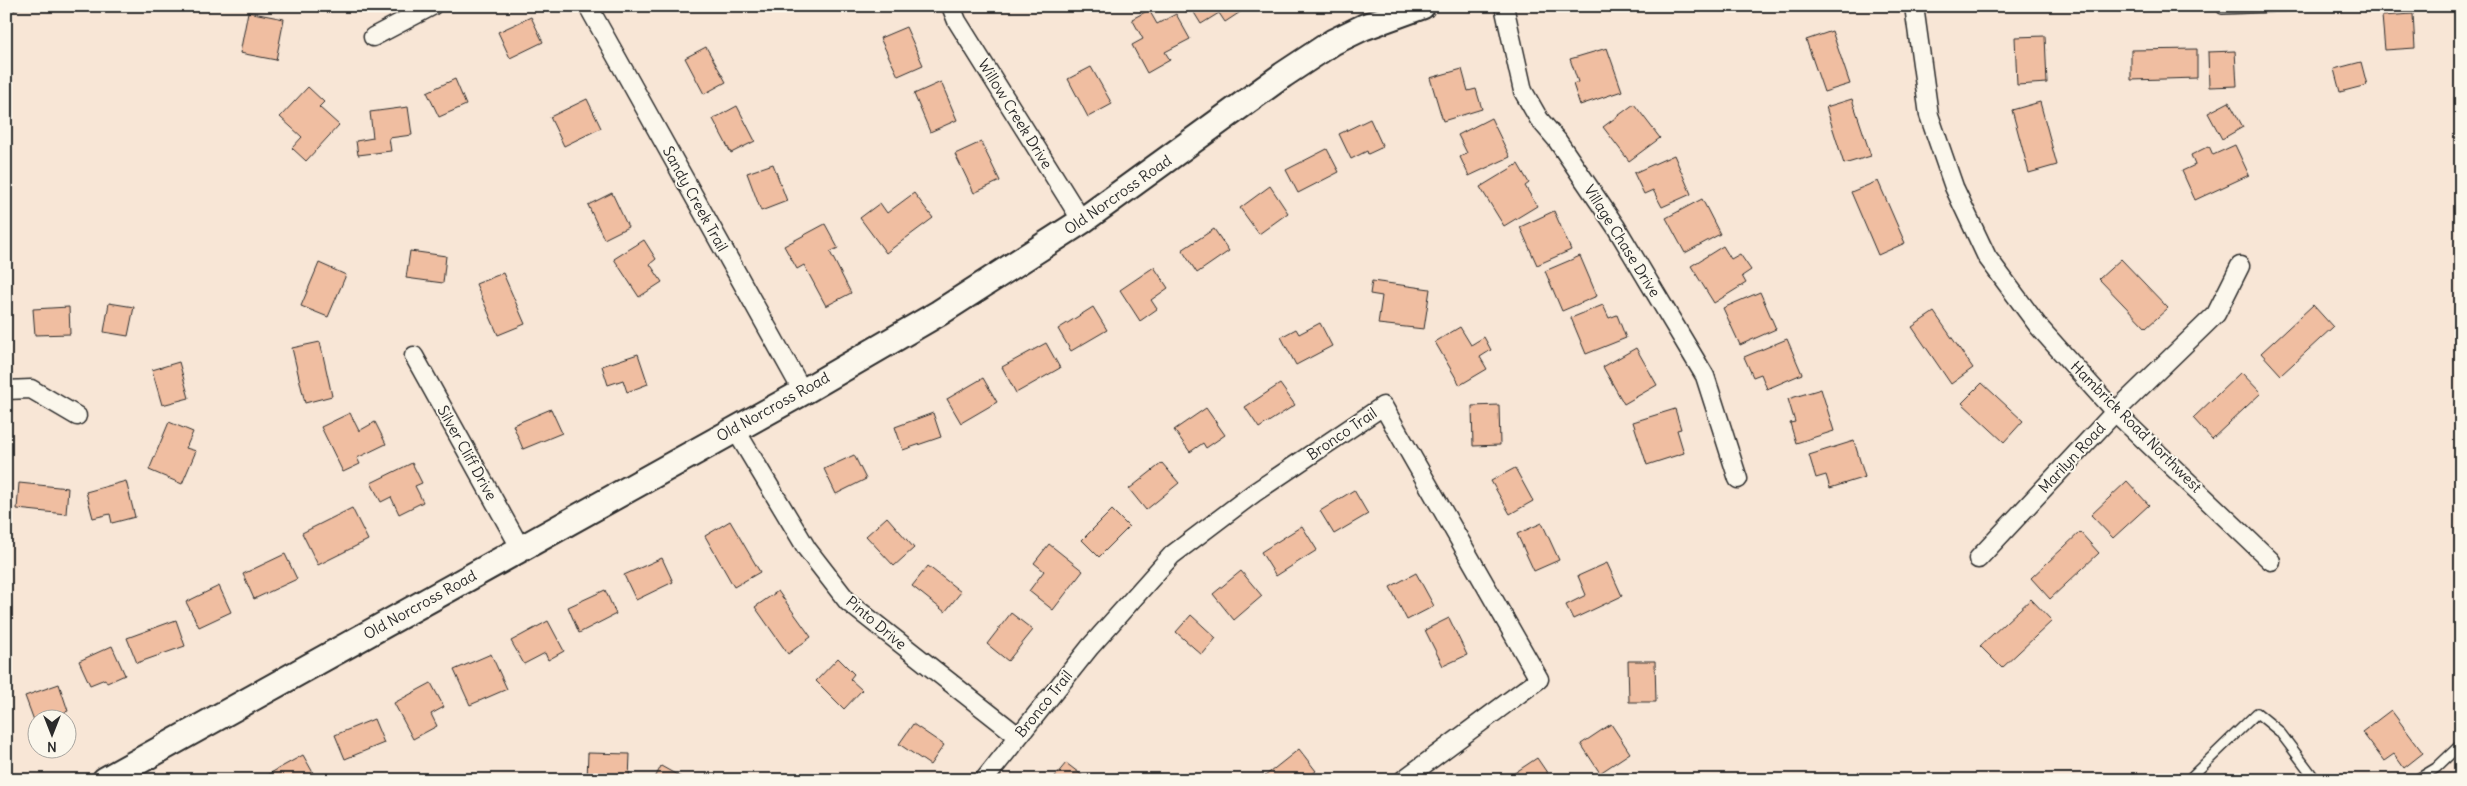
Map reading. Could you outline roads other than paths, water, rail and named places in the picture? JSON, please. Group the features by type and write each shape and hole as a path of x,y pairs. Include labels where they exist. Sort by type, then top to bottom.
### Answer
{"street":[{"path":"373,37 432,6"},
{"name":"Sandy Creek Trail","path":"588,6 802,392"},
{"name":"Willow Creek Drive","path":"951,6 957,21 1082,222"},
{"name":"Old Norcross Road","path":"105,780 802,392 939,313 1082,222 1283,75 1333,42 1364,27 1422,6"},
{"name":"Village Chase Drive","path":"1504,6 1523,91 1539,119 1557,140 1616,227 1705,376 1738,479"},
{"name":"Hambrick Road Northwest","path":"1914,6 1929,116 1954,187 1987,257 2039,327 2115,412 2271,561"},
{"name":"Marilyn Road","path":"1978,559 2115,412 2216,314 2240,266"},
{"name":"Silver Cliff Drive","path":"414,356 521,549"},
{"path":"6,390 31,389 78,416"},
{"name":"Bronco Trail","path":"984,780 1090,647 1172,554 1254,493 1383,406 1539,678 1403,780"},
{"name":"Pinto Drive","path":"735,429 807,549 848,602 1018,736"}],"lane":[{"path":"2220,6 2222,9 2298,6"},
{"path":"2188,780 2258,713 2279,731 2316,780"},
{"path":"2416,780 2436,768 2461,744"}]}
